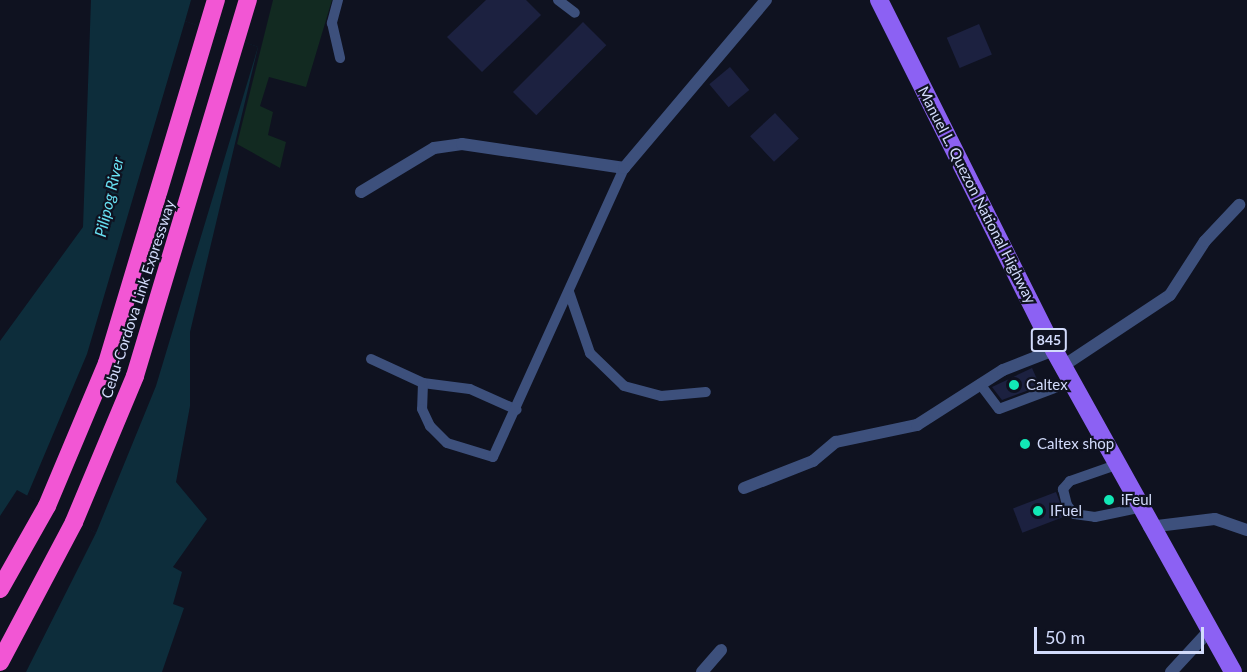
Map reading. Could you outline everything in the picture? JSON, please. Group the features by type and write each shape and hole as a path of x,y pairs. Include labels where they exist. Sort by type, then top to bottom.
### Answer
{"highway":[{"name":"Cebu-Cordova Link Expressway","path":"0,590 47,506 107,363 216,0"},
{"name":"Cebu-Cordova Link Expressway","path":"0,662 74,522 135,376 248,0"}],"main road":[{"name":"Manuel L. Quezon National Highway","path":"879,0 1063,366 1149,527 1233,672"}],"street":[{"path":"361,192 434,148 462,144 624,168 766,0"},
{"path":"744,488 813,461 836,442 917,424 980,384 1063,366 1170,295 1205,241 1239,205"},
{"path":"1149,527 1215,519 1247,530"},
{"path":"1171,672 1209,631"},
{"path":"702,672 721,650"}],"lane":[{"path":"338,0 332,23 340,58"},
{"path":"558,0 575,13"},
{"path":"423,383 423,409 430,426 447,443 488,459 517,410 624,168"},
{"path":"569,292 590,353 624,386 661,396 706,392"},
{"path":"371,359 423,383 470,389 517,410"},
{"path":"980,384 999,409 1063,366"},
{"path":"1116,465 1070,481 1063,489 1067,505 1074,514 1095,517 1139,508"}],"green space":[{"path":"273,0 332,0 306,87 269,77 260,106 273,112 268,135 286,142 280,168 237,144"}],"water":[{"name":"Pilipog River","path":"91,0 191,0 185,21 258,47 190,332 190,406 176,482 207,519 173,567 182,572 173,604 184,608 162,672 26,672 96,533 17,490 0,516 0,341 83,227"}],"pier":[{"path":"185,21 258,47 156,386 96,533 27,496 87,354"}],"building":[{"path":"486,0 526,0 541,15 482,72 447,37"},
{"path":"583,22 606,45 536,115 513,92"},
{"path":"979,24 992,54 960,68 947,38"},
{"path":"730,67 749,90 729,107 709,84"},
{"path":"775,113 799,139 774,162 750,136"},
{"name":"Caltex","path":"1032,368 1040,386 1002,400 992,387"},
{"name":"IFuel","path":"1056,492 1065,516 1022,533 1013,508"}],"place":[{"name":"Caltex","path":"1014,385"},
{"name":"Caltex shop","path":"1025,444"},
{"name":"iFeul","path":"1109,500"},
{"name":"IFuel","path":"1038,511"}]}
